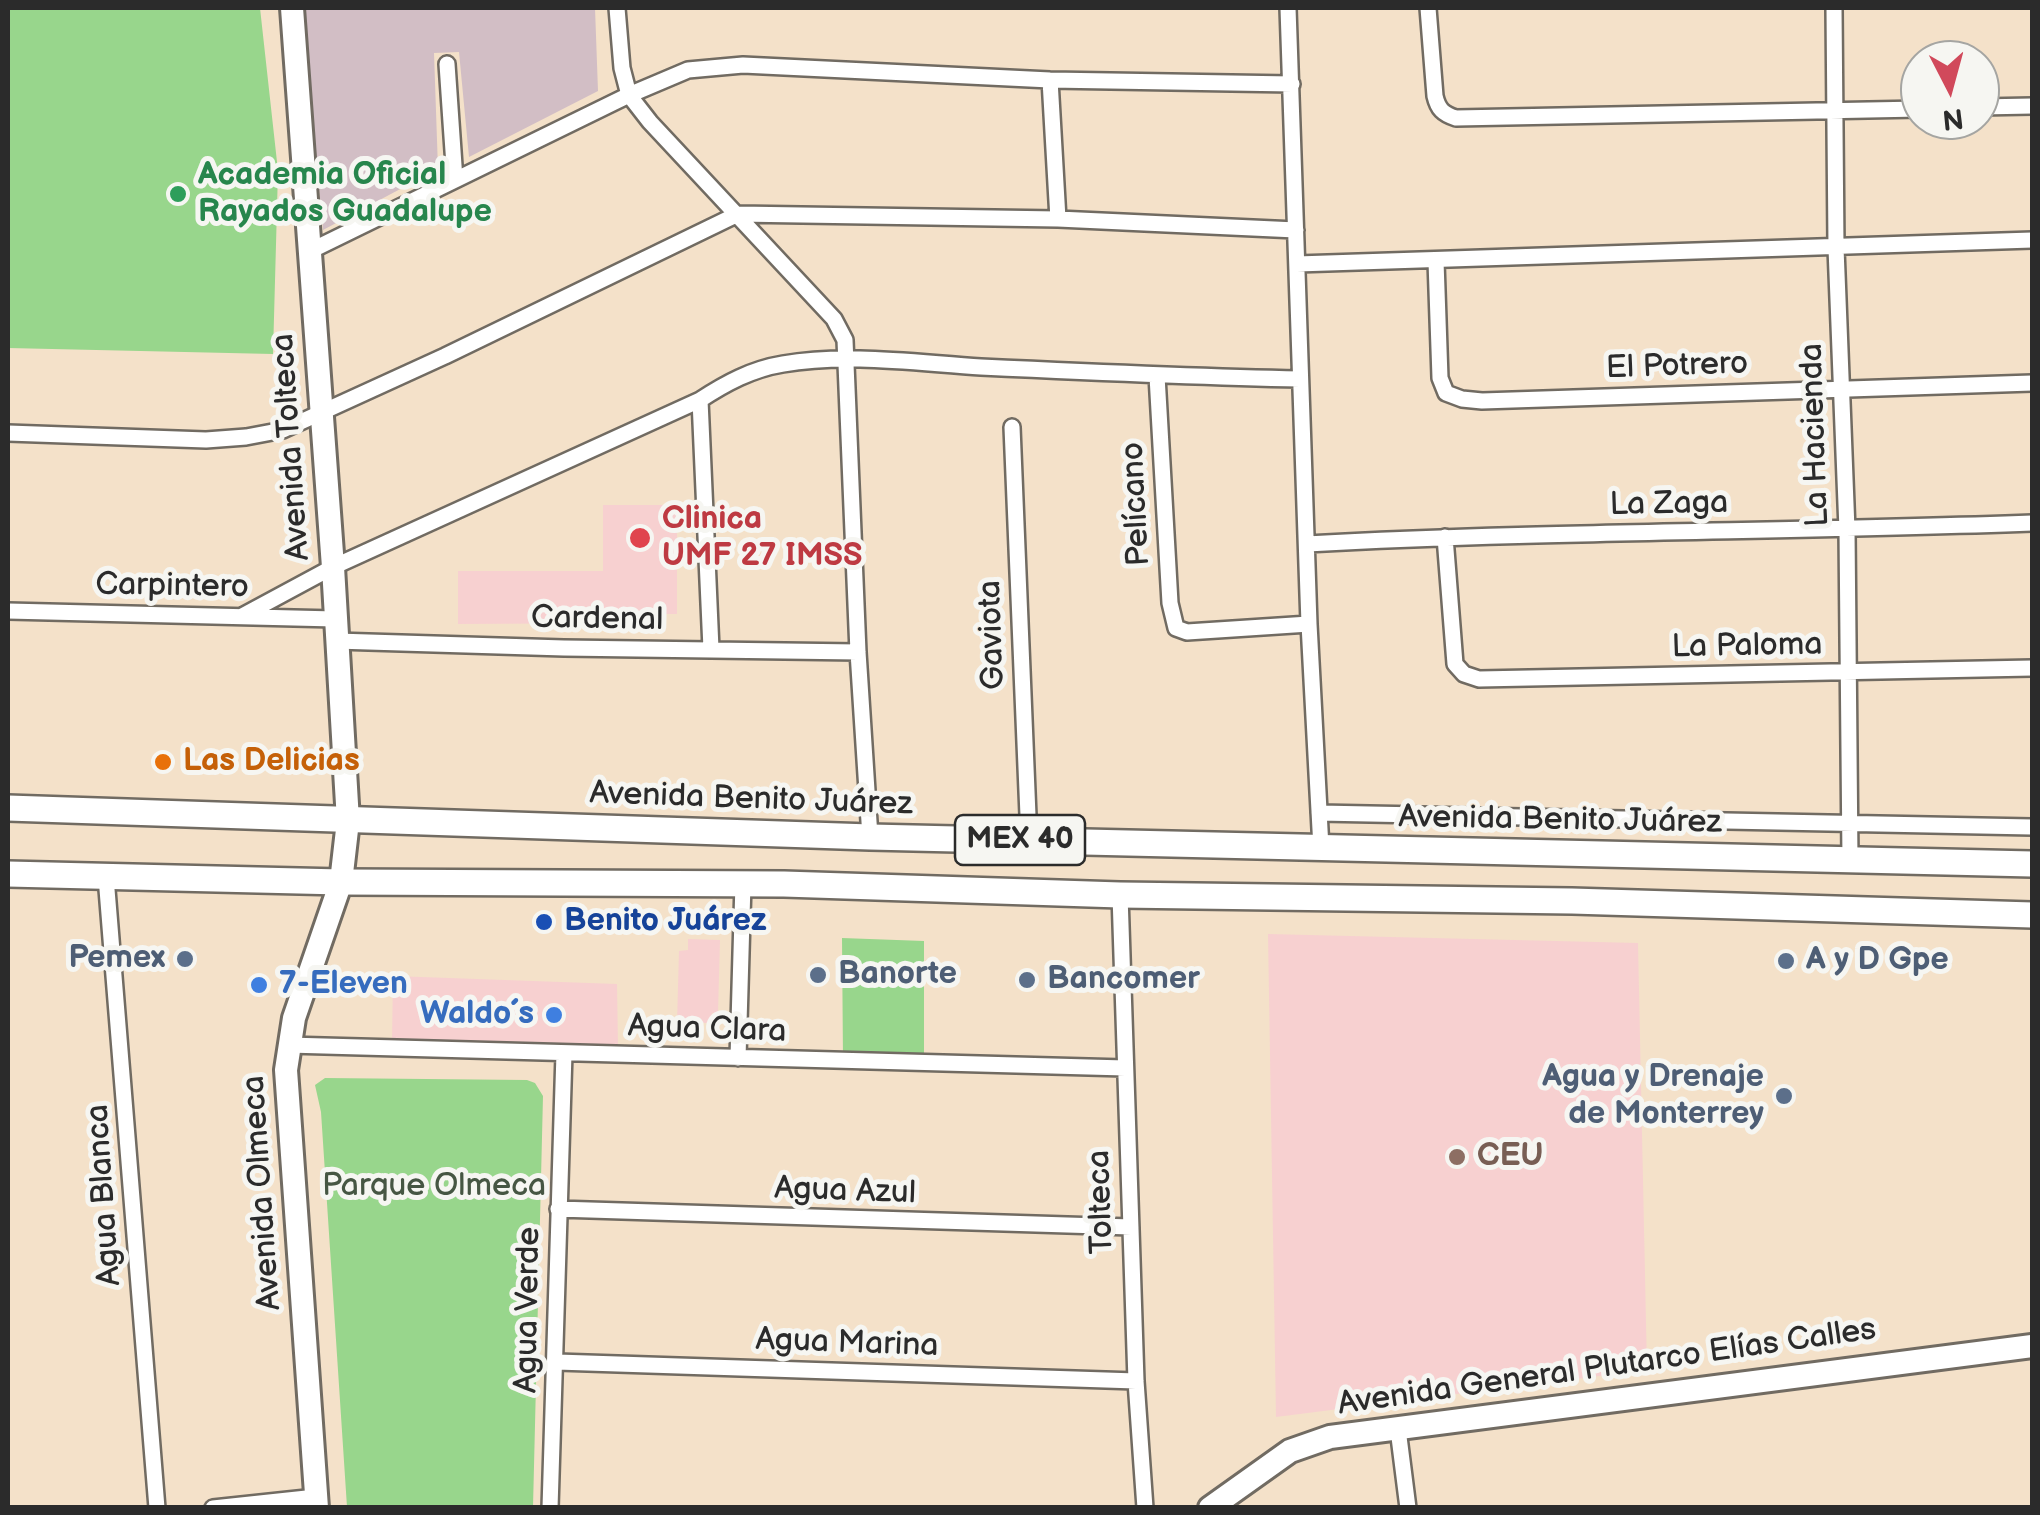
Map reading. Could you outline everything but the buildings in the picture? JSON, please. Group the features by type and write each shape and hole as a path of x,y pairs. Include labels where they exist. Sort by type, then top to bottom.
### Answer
{"main road":[{"name":"Avenida Benito Juárez","path":"8,808 870,837 2032,864"},
{"path":"1974,863 2032,852"},
{"name":"MEX 40","path":"8,874 341,882 743,883 1120,895 1572,901 2032,916"}],"street":[{"name":"Avenida Tolteca","path":"292,8 334,568 348,821 341,882"},
{"path":"617,8 622,68 629,95 834,319 846,340 858,652 870,837"},
{"path":"1288,8 1309,624 1321,848"},
{"path":"1428,8 1435,96 1444,114 1456,118 1900,110"},
{"name":"La Hacienda","path":"1834,8 1836,248 1850,673 1850,860"},
{"path":"446,64 454,180"},
{"path":"310,251 688,70 743,65 1050,80 1292,84"},
{"path":"1050,80 1058,219"},
{"path":"2000,107 2032,106"},
{"path":"8,433 226,439 283,430 738,214 1058,219 1296,230"},
{"path":"1297,264 2032,240"},
{"name":"El Potrero","path":"1436,260 1440,378 1446,392 1462,399 1482,402 2032,383"},
{"path":"242,616 334,568 700,400 726,383 785,364 848,360 1157,376 1300,379"},
{"name":"Pelícano","path":"1157,376 1170,603 1176,628 1188,632 1309,624"},
{"path":"700,400 711,648"},
{"name":"Gaviota","path":"1012,426 1029,840"},
{"name":"La Zaga","path":"1307,544 2032,523"},
{"name":"La Paloma","path":"1446,537 1455,664 1464,674 1480,679 2032,668"},
{"name":"Carpintero","path":"8,610 242,616 335,630"},
{"name":"Cardenal","path":"335,630 564,648 858,652"},
{"path":"1319,813 2032,827"},
{"name":"Agua Blanca","path":"106,878 157,1508"},
{"name":"Avenida Olmeca","path":"317,1502 287,1100 288,1045 341,882"},
{"path":"738,1058 743,883"},
{"name":"Tolteca","path":"1120,895 1136,1381 1146,1508"},
{"name":"Agua Clara","path":"288,1045 1125,1068"},
{"name":"Agua Verde","path":"550,1508 564,1054"},
{"name":"Agua Azul","path":"558,1209 1131,1227"},
{"name":"Avenida General Plutarco Elías Calles","path":"1222,1503 1290,1451 1309,1442 2032,1346"},
{"name":"Agua Marina","path":"556,1362 1136,1381"},
{"path":"1398,1428 1408,1508"},
{"path":"213,1508 317,1502"}],"shaded area":[{"path":"302,8 595,8 598,91 469,157 459,52 434,53 438,169 323,230"},
{"name":"Clinica UMF 27 IMSS","path":"603,505 677,505 677,614 646,614 645,623 458,624 458,571 603,571"},
{"name":"CEU","path":"1268,934 1638,943 1647,1370 1276,1417"},
{"path":"688,939 720,940 718,1013 712,1013 712,1023 677,1023 679,951 688,950"},
{"path":"393,976 617,984 618,1046 392,1041"}],"green space":[{"name":"Academia Oficial Rayados Guadalupe","path":"8,8 260,8 278,171 273,354 8,348"},
{"path":"842,938 924,941 924,1062 843,1060"},
{"name":"Parque Olmeca","path":"325,1078 527,1080 535,1083 543,1096 533,1507 347,1507 321,1112 315,1085"}],"place":[{"name":"Academia Oficial Rayados Guadalupe","path":"178,194"},
{"name":"Clinica UMF 27 IMSS","path":"640,538"},
{"name":"Las Delicias","path":"163,762"},
{"name":"Benito Juárez","path":"544,922"},
{"name":"Pemex","path":"185,959"},
{"name":"A y D Gpe","path":"1786,961"},
{"name":"Banorte","path":"818,975"},
{"name":"Bancomer","path":"1027,980"},
{"name":"7-Eleven","path":"259,985"},
{"name":"Waldo´s","path":"554,1015"},
{"name":"Agua y Drenaje de Monterrey","path":"1784,1096"},
{"name":"CEU","path":"1457,1157"}]}
